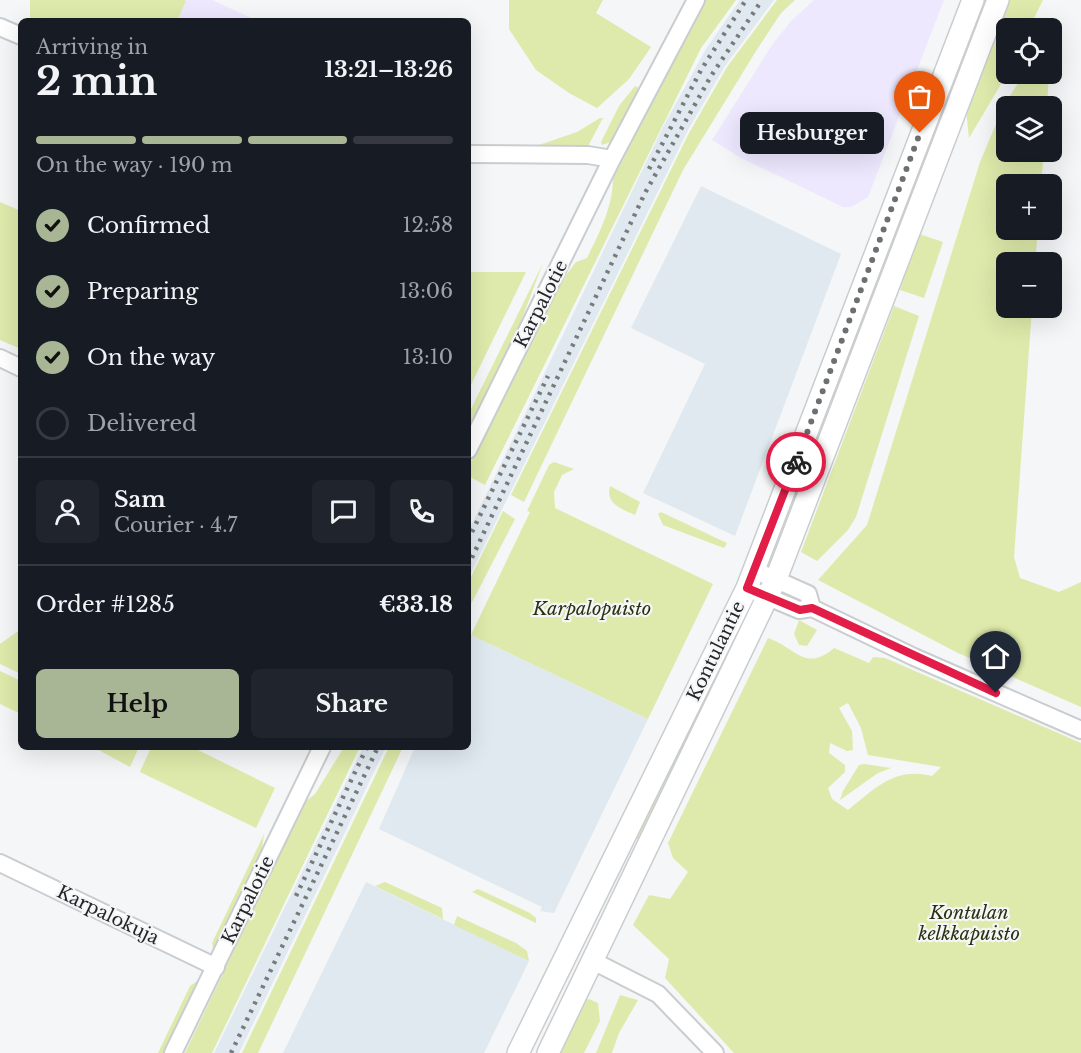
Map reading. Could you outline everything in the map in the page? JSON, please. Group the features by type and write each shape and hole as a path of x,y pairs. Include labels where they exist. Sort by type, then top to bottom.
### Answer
{"main road":[{"name":"Kontulantie","path":"518,1053 750,579 896,194 973,0"},
{"name":"Kontulantie","path":"548,1053 772,588 993,2"}],"street":[{"name":"Karpalotie","path":"471,444 612,159 696,0"},
{"path":"0,27 18,35"},
{"path":"471,154 588,155 612,159"},
{"path":"0,358 18,367"},
{"path":"750,579 772,588 808,594 812,608 914,657 1081,730"},
{"name":"Karpalotie","path":"173,1053 321,750"},
{"name":"Karpalokuja","path":"0,863 216,967"},
{"path":"593,961 658,994 715,1053"}],"shaded area":[{"path":"185,0 212,0 251,18 178,18"},
{"path":"740,0 774,0 725,66 687,132 471,573 471,526 664,125 706,49"},
{"path":"814,0 944,0 868,197 851,207 843,207 741,158 712,140 772,45 792,20"},
{"path":"701,186 841,254 735,536 643,493 705,364 631,328"},
{"path":"471,635 648,719 554,913 540,911 542,907 379,829 414,750 471,750"},
{"path":"362,750 385,750 239,1053 214,1053"},
{"path":"366,882 529,961 484,1053 283,1053"}],"green space":[{"path":"30,0 186,1 178,18 30,18"},
{"path":"509,0 603,0 596,13 651,47 629,79 597,108 569,93 536,70 509,29"},
{"path":"705,0 736,0 701,48 485,485 471,478 471,462 556,288 576,262 587,258 608,210 613,179"},
{"path":"777,0 795,0 781,13 683,170 524,502 511,495 689,133 727,67"},
{"path":"1010,0 1043,0 1034,18 1003,18"},
{"path":"996,35 996,84 1001,84 969,138 966,109"},
{"path":"1018,84 1048,84 1048,96 1010,96"},
{"path":"635,86 642,90 614,141 602,145 601,142 619,106"},
{"path":"603,118 587,148 539,148 539,145 577,132"},
{"path":"996,124 996,162 1043,162 1042,174 996,174 996,240 1037,240 1036,252 996,252 996,318 1031,318 1014,557 1020,578 1059,592 1081,582 1081,707 958,653 818,580 867,525 980,162"},
{"path":"0,202 18,210 18,348 0,340"},
{"path":"919,234 943,242 924,298 900,290"},
{"path":"543,263 518,329 471,423 471,409"},
{"path":"471,272 526,272 471,385"},
{"path":"894,306 919,316 856,517 848,530 817,561 801,552"},
{"name":"Karpalopuisto","path":"554,462 574,469 562,475 554,492 555,508 713,584 648,719 471,635 530,512 527,511 549,465"},
{"path":"610,486 640,502 635,515 612,502"},
{"path":"503,511 515,519 471,604 471,577"},
{"path":"661,512 727,543 724,548 663,525 658,514"},
{"path":"799,620 817,630 807,646 799,645 794,634"},
{"path":"18,631 18,673 0,664 0,644"},
{"name":"Kontulan kelkkapuisto","path":"768,638 807,658 824,655 834,648 869,663 873,657 885,658 1081,743 1081,1053 734,1053 665,978 669,959 633,925 649,895 670,899 688,872 673,858 668,843","holes":["848,703 861,728 868,755 941,767 932,776 907,774 886,781 848,810 832,799 828,788 845,772 845,765 829,753 830,743 847,751 853,750 852,731 839,708"]},
{"path":"721,664 715,688 641,841 632,837"},
{"path":"0,671 18,680 18,713 0,704"},
{"path":"99,750 138,750 130,767"},
{"path":"150,750 198,750 275,788 256,828 140,772"},
{"path":"342,750 359,750 212,1053 185,1053 305,802 315,794"},
{"path":"388,750 402,750 258,1053 242,1053"},
{"path":"859,765 891,768 878,773 840,800"},
{"path":"264,834 262,848 213,949 212,943"},
{"path":"385,882 442,908 443,919 375,886"},
{"path":"478,889 530,913 536,918 536,923 472,892"},
{"path":"457,916 516,943 527,951 529,961 454,925"},
{"path":"200,979 164,1053 158,1053 190,986"},
{"path":"620,995 638,1000 619,1033 612,1053 596,1053"},
{"path":"589,999 598,1003 600,1021 584,1053 558,1053 584,1001"}],"railway":[{"path":"649,169 701,70 746,0"},
{"path":"471,560 645,193 711,76 762,0"},
{"path":"471,534 548,376"},
{"path":"296,896 366,750"},
{"path":"231,1053 377,750"}],"way so far":[{"path":"796,462 920,133"}],"place":[{"name":"Hesburger","path":"920,133"}],"route":[{"path":"796,462 747,588 800,610 812,608 996,693"}]}
